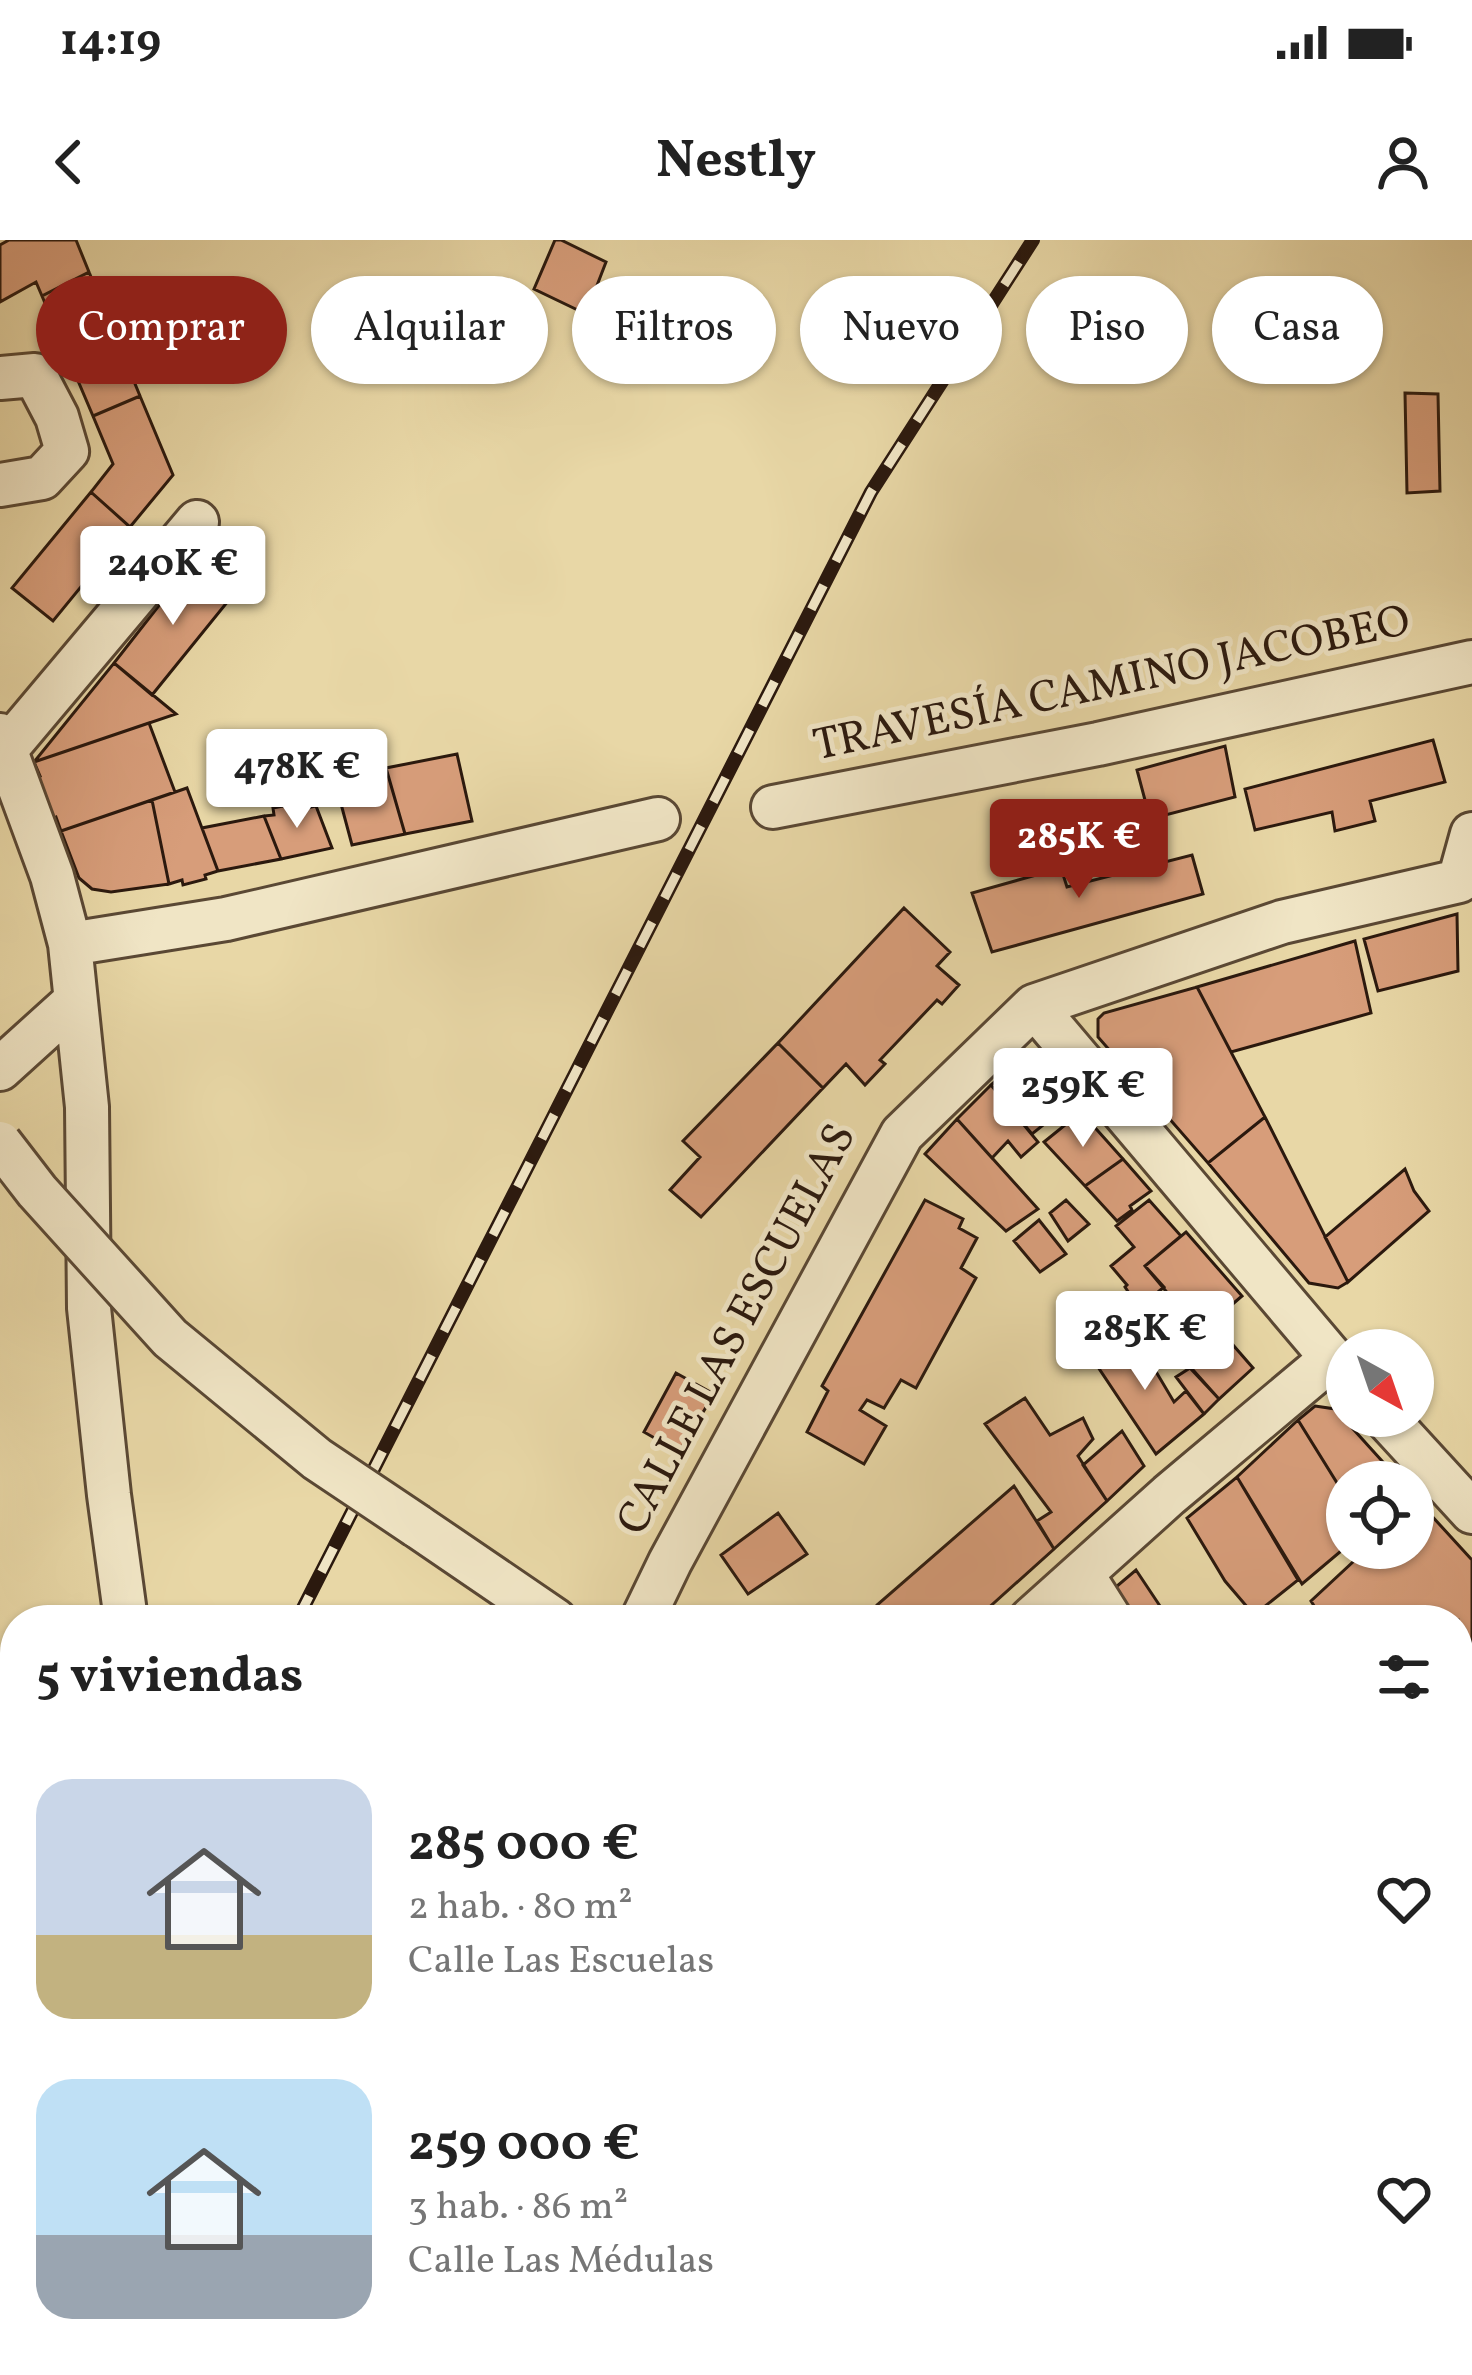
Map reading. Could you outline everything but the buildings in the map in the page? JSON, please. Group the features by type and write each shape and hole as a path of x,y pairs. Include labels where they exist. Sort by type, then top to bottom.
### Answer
{"street":[{"path":"0,378 35,375 58,417 67,451 42,478 0,484"},
{"path":"124,1605 89,1309 88,1107 70,944 52,877 3,742 197,522"},
{"name":"TRAVESÍA CAMINO JACOBEO","path":"773,807 1118,740 1472,662"},
{"path":"70,944 226,919 658,819"},
{"name":"CALLE LAS ESCUELAS","path":"649,1605 902,1134 1034,1006 1282,922 1459,881 1472,834"},
{"path":"0,1069 74,1002"},
{"path":"1034,1006 1326,1352"},
{"path":"0,1143 37,1191 170,1338 317,1459 533,1605"},
{"path":"1047,1605 1169,1496 1326,1377"},
{"path":"1403,1437 1472,1512"},
{"path":"1082,1574 1102,1605"}],"railway":[{"path":"305,1605 871,492 1033,240"}]}
